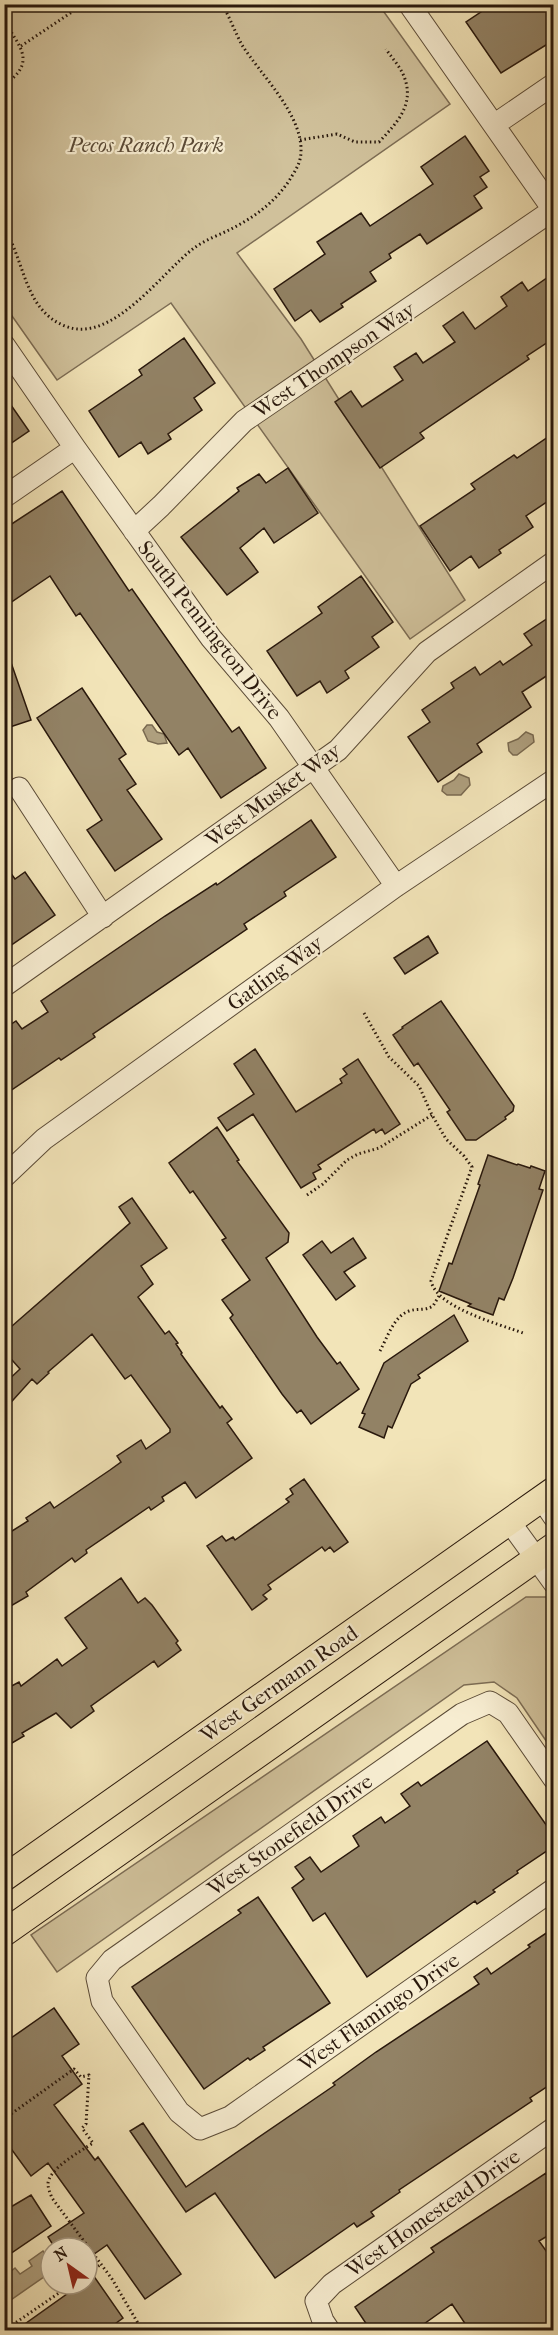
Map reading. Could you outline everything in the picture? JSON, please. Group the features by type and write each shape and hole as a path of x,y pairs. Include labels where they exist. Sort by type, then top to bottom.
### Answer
{"main road":[{"name":"West Germann Road","path":"4,1878 509,1521 549,1502"},
{"path":"4,1933 545,1552"}],"street":[{"path":"409,4 553,210"},
{"path":"494,125 554,84"},
{"name":"West Thompson Way","path":"134,531 162,506 244,421 553,210"},
{"name":"South Pennington Drive","path":"4,345 211,638 279,718 396,886"},
{"path":"4,497 75,448"},
{"name":"West Musket Way","path":"4,986 338,750 427,652 554,562"},
{"name":"Gatling Way","path":"4,1177 44,1140 396,886 554,780"},
{"path":"19,789 103,917"},
{"path":"509,1521 545,1552 554,1583"},
{"name":"West Stonefield Drive","path":"200,2129 179,2112 102,2001 97,1978 112,1960 462,1714 490,1702 508,1713 554,1779"},
{"name":"West Flamingo Drive","path":"200,2129 230,2117 554,1888"},
{"name":"West Homestead Drive","path":"329,2331 316,2301 332,2284 554,2128"}],"path":[{"path":"21,46 84,4"},
{"path":"4,228 40,308 49,317 66,327 87,330 111,321 132,307 174,264 198,246 243,222 268,205 288,183 296,169 301,154 300,140 289,111 257,68 222,4"},
{"path":"4,21 21,46 23,63 13,78 4,85"},
{"path":"300,140 337,134 355,142 379,142 396,127 408,97 407,86 402,72 386,49"},
{"path":"364,1013 389,1057 419,1086 446,1139 464,1155 472,1167 431,1281 433,1289 439,1296 478,1316 523,1333"},
{"path":"307,1195 347,1160 358,1154 380,1148 432,1115"},
{"path":"380,1351 391,1329 404,1314 433,1306 439,1296"},
{"path":"4,2118 74,2069 81,2077 89,2075 86,2124 82,2128 93,2143 56,2169 50,2175 48,2184 52,2198 112,2279 142,2331"},
{"path":"4,2193 12,2182"},
{"path":"5,2331 55,2296"}],"green space":[{"name":"Pecos Ranch Park","path":"4,5 379,5 450,104 237,253 301,339 465,600 410,639 171,303 57,380 5,306"},
{"path":"526,1597 552,1597 553,1599 553,1751 517,1698 494,1682 464,1685 57,1972 31,1935"}],"shaded area":[{"path":"147,725 152,725 157,732 164,734 167,743 158,744 148,741 143,730"},
{"path":"526,732 533,735 534,742 517,755 513,755 509,751 508,743 518,739"},
{"path":"459,774 469,778 470,785 461,795 447,795 442,791 443,786"},
{"path":"39,2254 39,2280 5,2304 5,2276 15,2268 20,2274 32,2266 29,2261"}],"building":[{"path":"493,4 548,4 554,12 554,40 501,73 466,22"},
{"path":"465,136 489,171 480,177 487,187 474,196 482,208 427,244 420,234 389,254 391,258 370,272 376,281 341,304 343,307 320,322 311,310 295,321 274,289 325,254 317,242 361,213 370,226 433,184 421,167"},
{"path":"554,273 554,338 527,356 529,359 420,433 424,438 380,468 335,402 351,391 362,407 403,380 394,367 416,353 423,363 455,342 443,326 463,312 475,329 507,306 501,297 522,282 528,291"},
{"path":"184,338 215,383 194,398 202,410 168,434 171,439 148,454 141,442 119,457 89,411 142,375 139,370"},
{"path":"4,395 29,431 4,448"},
{"path":"554,433 554,497 526,516 533,527 499,550 501,553 479,568 471,556 450,571 420,526 475,489 471,484 514,455 517,458"},
{"path":"288,468 318,513 274,543 264,528 240,548 258,572 227,595 181,537 239,491 237,488 259,474 266,483"},
{"path":"62,491 129,591 132,589 232,732 239,727 266,768 221,798 188,748 179,755 80,613 76,616 50,576 4,607 4,529"},
{"path":"361,576 393,622 372,637 379,647 345,671 349,678 327,693 320,681 297,696 267,651 322,613 318,607"},
{"path":"548,618 554,627 554,671 522,692 531,707 477,744 482,752 438,782 408,737 430,722 422,710 454,688 451,683 475,667 480,675 500,661 503,665 532,645 524,634"},
{"path":"4,651 7,651 31,720 4,729"},
{"path":"82,688 126,754 119,759 136,784 127,790 162,839 115,871 87,830 102,820 37,718"},
{"path":"311,820 336,857 284,892 286,896 244,924 247,929 93,1034 95,1037 4,1095 4,1029 16,1021 22,1029 48,1012 41,1001"},
{"path":"4,864 15,879 25,872 55,915 4,950"},
{"path":"428,936 438,953 405,974 394,958"},
{"path":"441,1001 514,1106 513,1111 505,1117 506,1119 476,1140 466,1140 447,1112 450,1110 418,1063 414,1066 393,1035"},
{"path":"255,1049 296,1112 342,1083 340,1079 347,1074 343,1069 358,1059 400,1124 385,1134 382,1129 376,1133 374,1129 318,1165 321,1169 313,1173 316,1179 301,1188 253,1114 227,1131 218,1118 254,1094 234,1064"},
{"path":"217,1127 239,1160 237,1161 289,1233 288,1242 266,1258 317,1337 337,1364 340,1362 359,1389 311,1424 301,1410 297,1413 282,1394 230,1318 233,1315 222,1300 250,1280 222,1240 226,1238 193,1191 190,1193 169,1163"},
{"path":"488,1155 545,1171 539,1189 543,1190 513,1278 504,1300 499,1298 493,1315 468,1306 471,1304 439,1291 449,1263 452,1264 480,1185 478,1184"},
{"path":"132,1198 167,1248 141,1266 153,1284 138,1297 165,1334 169,1331 178,1343 176,1344 181,1354 220,1408 222,1406 232,1419 227,1423 252,1458 196,1498 185,1482 162,1497 164,1501 151,1510 149,1507 86,1550 87,1553 75,1562 72,1558 26,1592 28,1596 4,1610 4,1536 28,1521 26,1518 50,1502 54,1508 110,1470 121,1462 117,1456 141,1440 146,1449 170,1432 131,1375 125,1379 92,1334 37,1384 32,1379 4,1410 4,1384 20,1369 4,1351 4,1333 130,1223 119,1207"},
{"path":"353,1238 366,1258 344,1272 355,1286 336,1300 303,1255 322,1241 331,1253"},
{"path":"454,1315 468,1341 418,1375 420,1378 411,1384 392,1428 388,1426 384,1438 359,1427 365,1414 362,1413 384,1363"},
{"path":"304,1479 348,1542 334,1552 330,1547 325,1551 322,1547 268,1585 271,1589 263,1595 267,1599 252,1610 207,1546 222,1536 226,1541 233,1537 235,1540 289,1502 286,1499 293,1494 290,1489"},
{"path":"121,1578 138,1603 145,1598 152,1605 178,1641 176,1643 181,1650 158,1667 154,1661 91,1706 94,1711 71,1728 56,1713 22,1733 24,1736 12,1743 10,1740 4,1743 4,1690 19,1682 21,1686 57,1659 62,1666 87,1648 65,1618"},
{"path":"487,1741 554,1836 554,1846 517,1871 518,1873 493,1890 495,1892 477,1904 475,1901 367,1977 325,1913 313,1921 292,1888 304,1879 295,1867 310,1857 321,1872 359,1846 353,1836 381,1817 385,1823 410,1806 401,1794 418,1782 421,1786"},
{"path":"258,1897 330,2003 263,2047 265,2050 250,2060 248,2058 204,2089 132,1987 241,1913 238,1910"},
{"path":"554,1928 554,2082 530,2098 532,2101 399,2190 400,2192 371,2212 374,2216 357,2227 354,2223 275,2278 215,2193 186,2212 130,2131 143,2123 186,2187 335,2085 333,2083 376,2052 479,1984 474,1977 487,1968 491,1974"},
{"path":"54,2008 79,2044 62,2056 82,2084 54,2105 95,2160 98,2157 181,2274 145,2299 107,2245 99,2251 99,2236 50,2236 84,2213 48,2163 31,2176 4,2139 4,2043"},
{"path":"546,2173 554,2184 554,2232 539,2241 554,2262 554,2322 542,2331 470,2331 452,2304 414,2331 371,2331 355,2307 434,2252 431,2248"},
{"path":"31,2195 51,2226 4,2258 4,2211"},
{"path":"99,2284 123,2318 105,2331 15,2331 64,2296 99,2296"}]}
